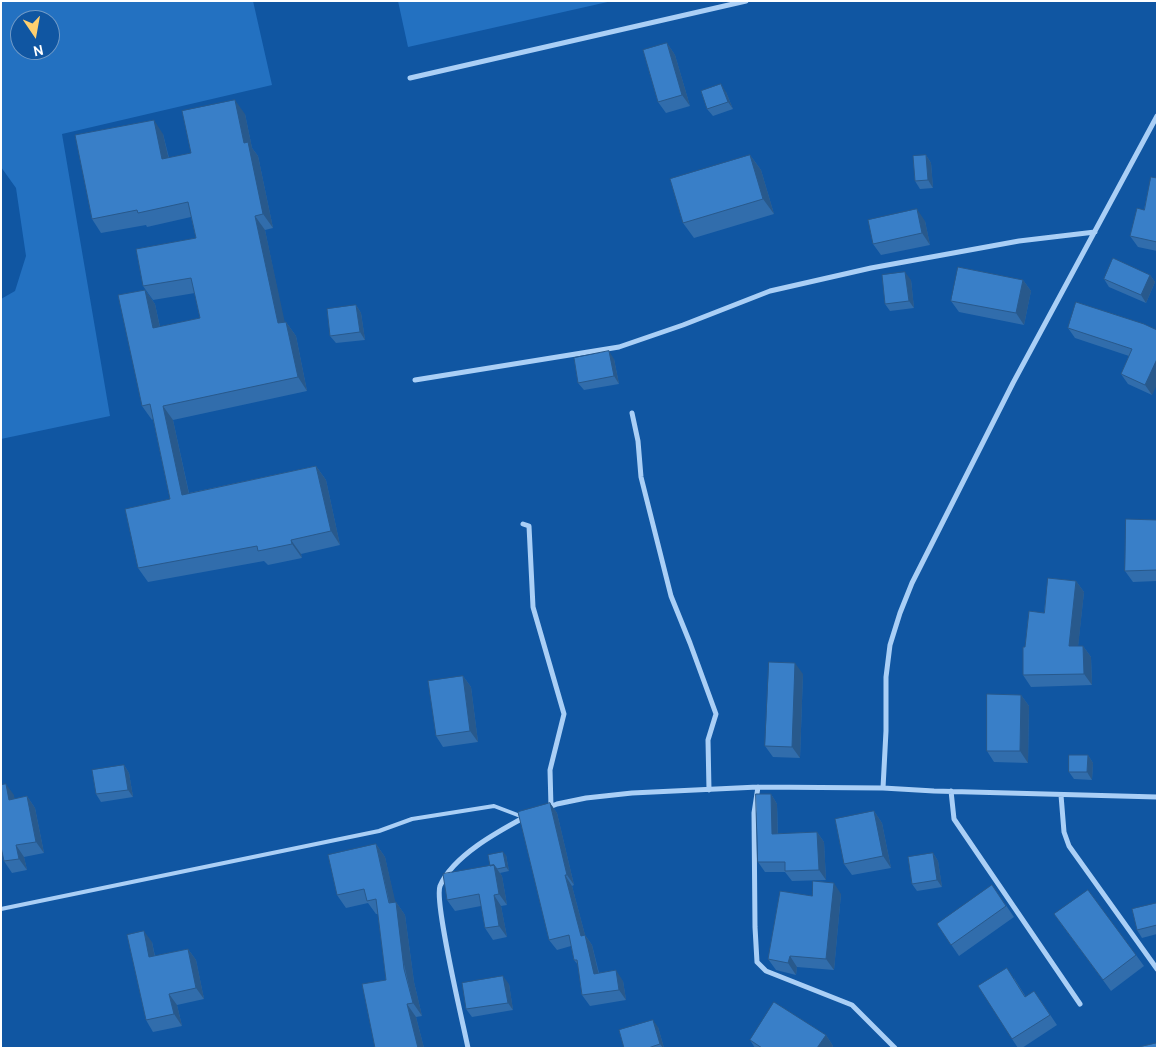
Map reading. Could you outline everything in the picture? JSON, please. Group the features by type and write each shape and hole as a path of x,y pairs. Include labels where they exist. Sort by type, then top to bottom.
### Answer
{"street":[{"path":"410,78 746,1"},
{"path":"883,788 886,677 890,645 912,583 1013,383 1157,116"},
{"path":"416,380 619,347 683,325 770,291 871,268 1019,241 1095,232"},
{"path":"632,413 638,441 640,477 671,596 716,714 708,740 709,790"},
{"path":"523,524 529,526 534,607 564,714 550,770 551,806"},
{"path":"758,787 754,813 757,962 766,971 852,1004 895,1048"},
{"path":"542,810 586,798 632,793 758,787 883,788 1157,797"},
{"path":"951,791 954,818 1080,1004"},
{"path":"1061,795 1064,832 1069,846 1157,969"},
{"path":"468,1048 440,908 439,888 448,871 489,837 534,814"}],"lane":[{"path":"1,909 379,830 412,819 494,806 525,818"}],"shaded area":[{"path":"1,1 253,1 272,85 62,134 110,416 1,439 1,299 15,291 26,256 16,188 1,167"},
{"path":"398,1 612,1 408,47"}],"building":[{"path":"667,43 682,95 658,102 643,50"},
{"path":"721,84 728,102 707,109 701,91"},
{"path":"235,100 244,143 248,142 263,214 255,216 278,323 286,322 298,377 163,406 182,495 316,466 331,531 291,540 292,544 258,551 257,546 138,568 125,509 170,499 150,404 142,406 118,295 145,290 153,328 200,318 191,278 143,286 136,249 196,238 188,202 138,213 137,210 92,219 75,135 154,120 162,159 191,153 182,111"},
{"path":"750,155 763,199 683,223 670,179"},
{"path":"926,155 928,180 915,181 913,156"},
{"path":"1151,177 1157,178 1157,242 1130,236 1137,208 1144,210"},
{"path":"917,209 922,233 873,244 868,220"},
{"path":"1113,258 1150,275 1141,295 1104,279"},
{"path":"958,267 1023,280 1016,313 951,301"},
{"path":"905,272 909,301 885,304 882,275"},
{"path":"1076,302 1157,330 1157,359 1145,385 1121,374 1132,349 1068,328"},
{"path":"356,305 360,332 330,336 327,309"},
{"path":"609,351 614,376 578,383 574,358"},
{"path":"1126,519 1157,520 1157,570 1125,571"},
{"path":"1048,578 1076,581 1069,646 1083,646 1084,674 1023,675 1023,647 1025,647 1029,611 1044,613"},
{"path":"769,662 795,663 792,747 765,746"},
{"path":"463,676 470,731 436,736 428,681"},
{"path":"987,694 1021,695 1020,751 987,751"},
{"path":"1069,755 1088,755 1087,772 1069,772"},
{"path":"124,765 128,790 96,794 92,770"},
{"path":"6,784 9,800 27,796 36,842 16,845 19,859 4,861 1,847 1,785"},
{"path":"756,794 771,794 772,834 817,832 819,870 785,871 785,862 758,862"},
{"path":"550,803 567,875 565,875 581,936 585,935 594,974 616,970 619,990 582,995 577,960 574,960 569,935 549,940 518,812"},
{"path":"874,811 883,856 844,864 835,819"},
{"path":"376,844 389,903 396,902 404,969 413,1003 407,1004 418,1048 375,1048 362,984 386,980 376,899 367,901 364,889 337,895 328,855"},
{"path":"503,852 506,867 497,869 494,865 490,866 488,855"},
{"path":"933,853 937,880 912,884 908,857"},
{"path":"494,865 499,894 494,895 499,926 485,928 479,894 447,900 443,874"},
{"path":"813,881 834,883 826,959 790,956 788,963 768,959 780,891 812,896"},
{"path":"992,885 1006,906 951,945 937,924"},
{"path":"1088,890 1136,955 1103,980 1054,914"},
{"path":"1157,903 1157,925 1137,930 1132,909"},
{"path":"144,931 149,957 188,949 196,988 169,994 174,1014 146,1020 127,935"},
{"path":"1007,968 1025,997 1034,991 1050,1015 1012,1039 978,986"},
{"path":"503,976 508,1003 466,1009 462,983"},
{"path":"774,1002 826,1035 817,1048 762,1048 750,1040"},
{"path":"653,1020 660,1044 648,1048 624,1048 619,1030"},
{"path":"1157,1043 1157,1048 1140,1048 1140,1047"}]}
